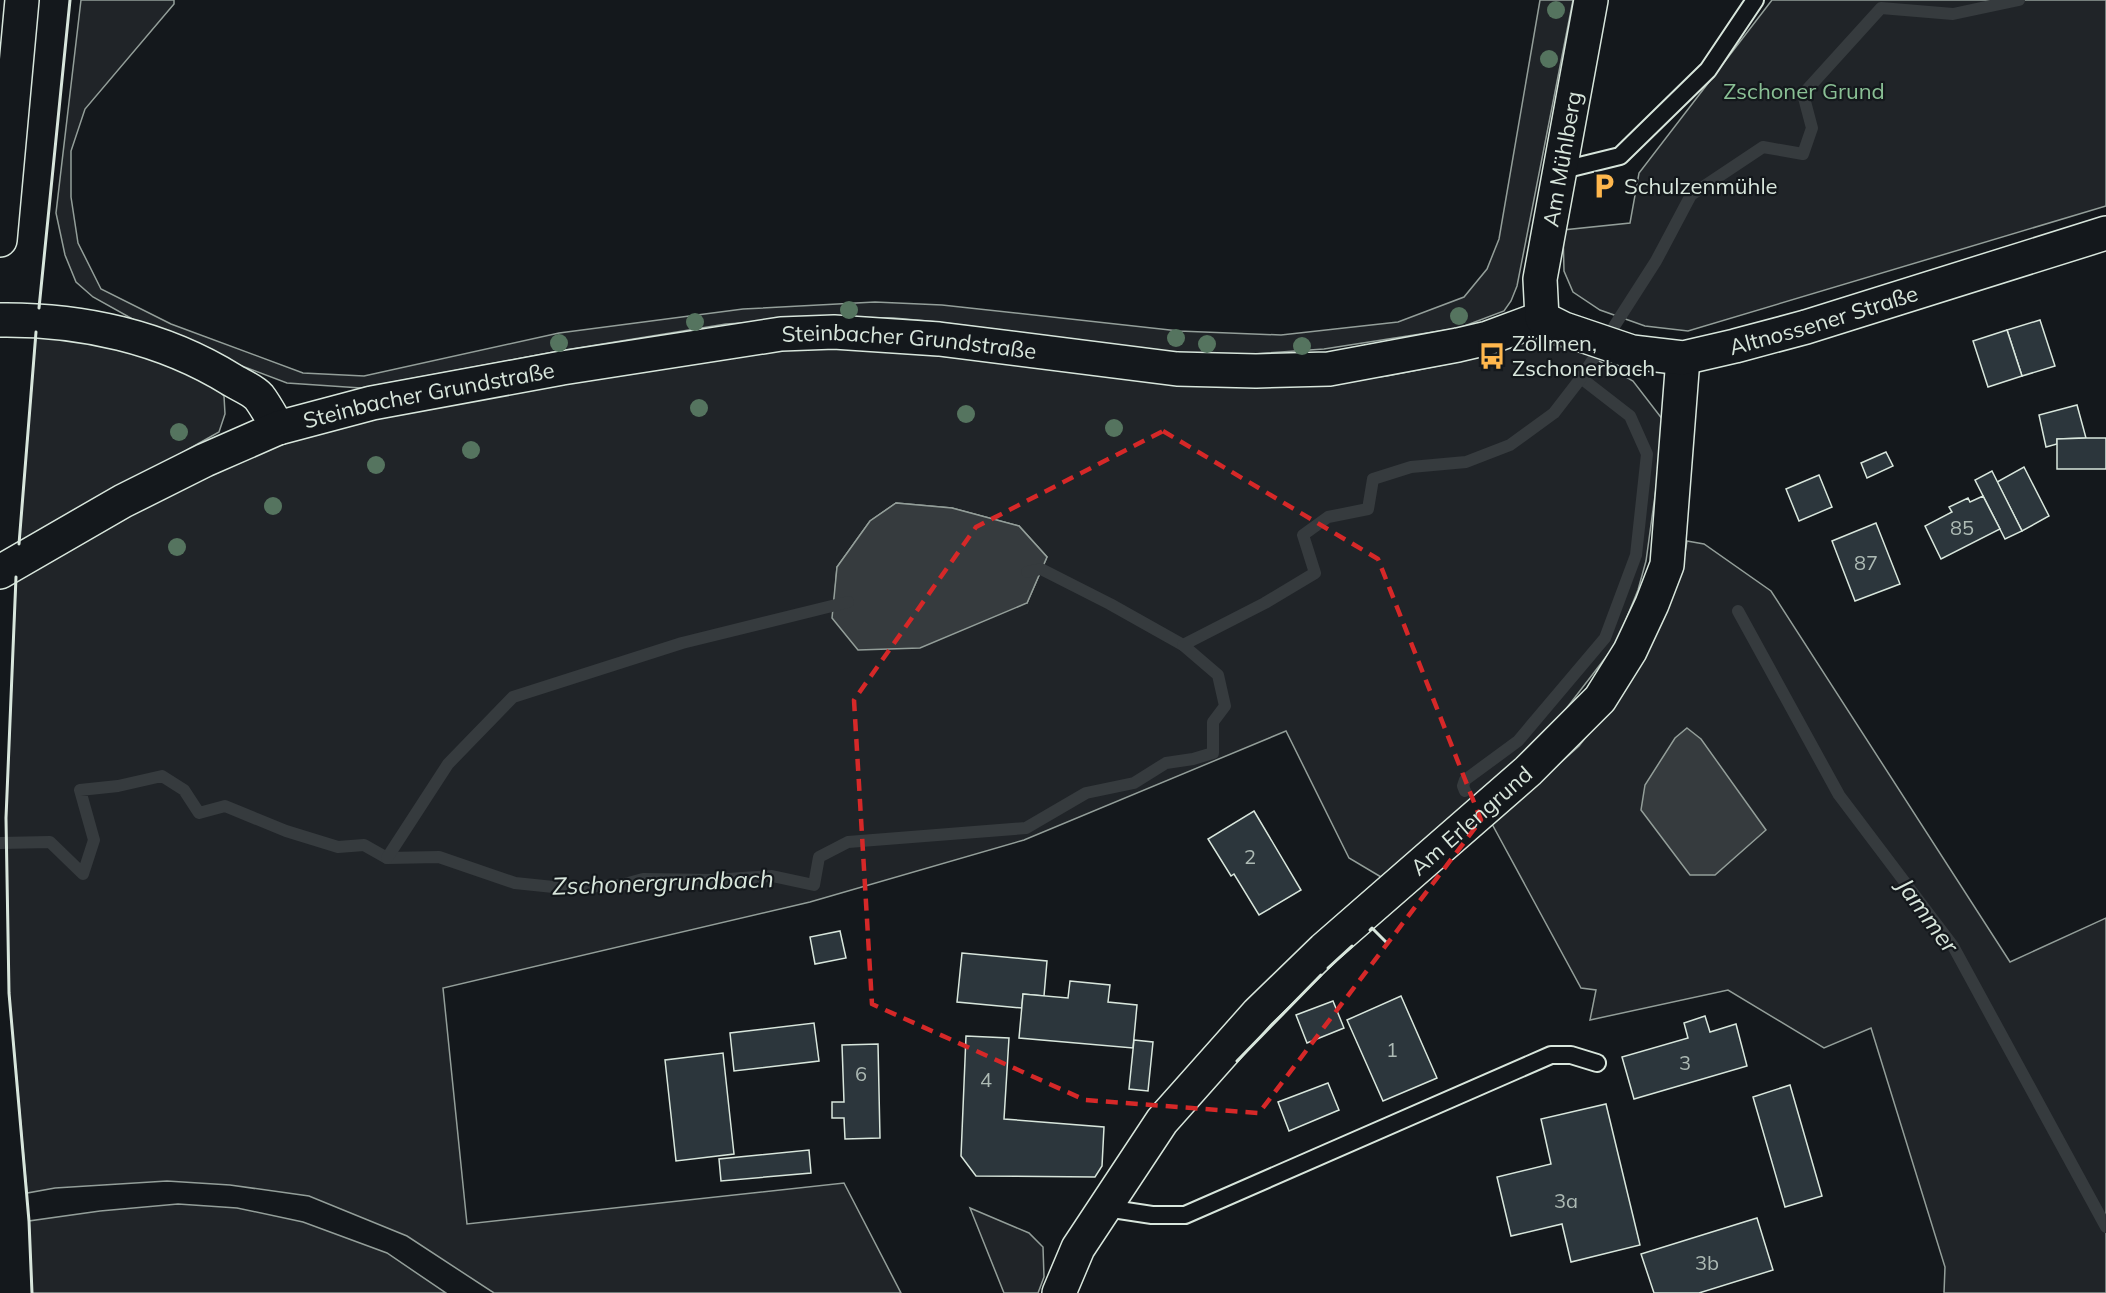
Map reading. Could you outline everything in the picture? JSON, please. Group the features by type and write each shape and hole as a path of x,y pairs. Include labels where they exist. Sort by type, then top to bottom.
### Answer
{"main road":[{"path":"0,240 22,0"},
{"name":"Am Mühlberg","path":"1553,324 1539,279 1591,0"},
{"name":"Altnossener Straße","path":"1553,324 1632,352 1683,358 1806,327 2106,233"},
{"name":"Steinbacher Grundstraße","path":"0,320 39,319 89,326 160,346 213,368 258,396 278,428"},
{"name":"Steinbacher Grundstraße","path":"0,572 123,501 204,460 278,428 372,403 551,370 781,334 834,332 939,339 1177,369 1256,371 1329,369 1553,324"},
{"name":"Am Erlengrund","path":"1059,1293 1077,1248 1106,1208 1162,1120 1258,1013 1324,949 1528,771 1600,699 1630,651 1667,565 1683,358"}],"lane":[{"path":"1559,171 1620,156 1708,70 1755,0"},
{"path":"1106,1208 1152,1215 1185,1215 1551,1055 1571,1055 1597,1064"}],"highlighted area":[{"path":"1163,431 1378,559 1481,820 1259,1113 1085,1100 872,1004 854,700 976,527"}],"green space":[{"path":"81,0 174,0 174,4 85,109 71,151 71,197 78,243 101,289 171,324 303,373 364,376 559,333 743,309 875,302 942,305 1179,331 1281,335 1398,322 1464,297 1487,269 1499,239 1540,0 1573,0 1517,286 1504,311 1459,328 1324,349 1254,354 1179,353 938,322 894,318 834,317 726,324 559,351 361,388 287,383 163,336 93,297 76,282 65,255 56,213"},
{"name":"Zschoner Grund","path":"1772,0 2106,0 2106,206 1688,331 1645,326 1600,310 1573,292 1564,271 1563,230 1630,223 1639,173"},
{"path":"36,334 133,351 204,378 224,396 225,414 219,432 19,544"},
{"path":"1535,340 1587,354 1633,381 1663,420 1661,452 1646,561 1638,590 1616,644 1559,718 1519,759 1381,877 1349,858 1286,731 1024,840 810,902 443,988 467,1224 844,1183 901,1293 494,1293 407,1236 309,1196 230,1185 167,1181 55,1188 27,1193 9,993 6,818 16,581 136,511 287,440 385,417 568,381 784,348 831,348 940,356 1176,381 1324,383 1387,376 1453,363","holes":["896,503 952,508 1019,526 1047,557 1027,603 833,618 837,567 870,521"]},
{"path":"1687,541 1704,544 1771,591 2010,962 2106,918 2106,1293 1944,1293 1945,1267 1871,1028 1824,1048 1728,990 1590,1020 1596,990 1581,988 1492,824 1579,746 1614,701 1682,570"},
{"path":"178,1204 237,1208 303,1222 387,1253 446,1293 32,1293 29,1221 100,1211"},
{"path":"970,1208 1029,1233 1043,1247 1044,1277 1038,1293 1004,1293"}],"shaded area":[{"path":"896,503 952,508 1019,526 1047,557 1027,603 920,648 858,650 832,618 837,567 870,521"},
{"path":"1687,728 1701,739 1766,830 1715,875 1690,875 1641,810 1645,785 1675,738"}],"building":[{"path":"2040,320 2055,366 2022,376 2007,330"},
{"path":"2007,330 2022,376 1988,387 1973,341"},
{"path":"2077,405 2086,438 2057,439 2057,444 2046,447 2039,415"},
{"path":"2106,438 2106,469 2057,469 2057,439"},
{"path":"1886,452 1893,466 1867,478 1861,463"},
{"path":"2024,467 2049,516 2022,531 1997,482"},
{"path":"1992,471 2022,531 2005,539 1975,480"},
{"path":"1819,475 1832,507 1799,521 1786,489"},
{"path":"1983,496 2000,529 1941,559 1925,526 1952,512 1949,507 1968,498 1970,502"},
{"path":"1876,523 1900,584 1855,601 1832,541"},
{"path":"1254,811 1301,890 1259,915 1234,874 1231,876 1208,839"},
{"path":"840,931 846,958 815,964 810,937"},
{"path":"962,953 1047,961 1044,996 1023,994 1022,1008 957,1002"},
{"path":"1070,981 1110,985 1108,1002 1137,1005 1133,1048 1019,1038 1023,994 1068,998"},
{"path":"1401,996 1437,1078 1383,1101 1347,1020"},
{"path":"1333,1001 1344,1028 1307,1043 1296,1015"},
{"path":"1705,1016 1710,1032 1736,1024 1747,1066 1634,1099 1622,1057 1688,1038 1684,1023"},
{"path":"814,1023 819,1061 734,1071 730,1033"},
{"path":"966,1036 1009,1038 1004,1119 1104,1127 1102,1166 1095,1177 976,1176 961,1156"},
{"path":"1134,1040 1153,1042 1148,1091 1129,1089"},
{"path":"878,1044 880,1138 845,1139 844,1118 832,1118 832,1102 844,1102 842,1045"},
{"path":"723,1053 734,1154 676,1161 665,1060"},
{"path":"1328,1083 1339,1110 1289,1131 1278,1102"},
{"path":"1790,1085 1822,1196 1785,1207 1753,1097"},
{"path":"1606,1104 1640,1245 1571,1262 1562,1224 1511,1236 1497,1177 1551,1164 1541,1119"},
{"path":"809,1150 811,1173 721,1181 719,1159"},
{"path":"1757,1218 1773,1270 1699,1293 1654,1293 1641,1254"}],"waterway":[{"name":"Zschonergrundbach","path":"0,843 50,842 83,874 94,840 80,790 118,786 162,776 184,790 199,813 225,806 286,831 338,847 364,845 387,858 439,857 515,883 563,888 621,885 643,879 714,880 772,876 814,885 819,857 848,842 1026,828 1086,793 1134,783 1166,763 1213,753 1213,722 1225,706 1218,675 1183,645 1265,603 1315,573 1303,535 1328,517 1368,509 1373,479 1411,467 1466,462 1510,445 1554,413 1581,378 1656,261 1691,195 1763,147 1803,154 1812,128 1803,94 1881,8 1953,14 2019,0"},
{"path":"1465,791 1463,786 1465,780 1518,741 1605,638 1636,555 1647,454 1630,416 1581,378"},
{"path":"1027,572 1041,569 1183,645"},
{"path":"387,858 448,764 513,697 682,643 848,602"},
{"name":"Jammer","path":"1738,611 1839,795 1953,946 2106,1227"}],"wall":[{"path":"39,308 70,0"},
{"path":"19,544 36,332"},
{"path":"16,577 6,818 9,993 29,1221 32,1293"},
{"path":"1370,930 1372,928 1387,943"},
{"path":"1328,968 1352,946"},
{"path":"1237,1061 1321,975"}],"place":[{"name":"Schulzenmühle","path":"1604,186"},
{"name":"Zöllmen, Zschonerbach","path":"1492,356"}]}
